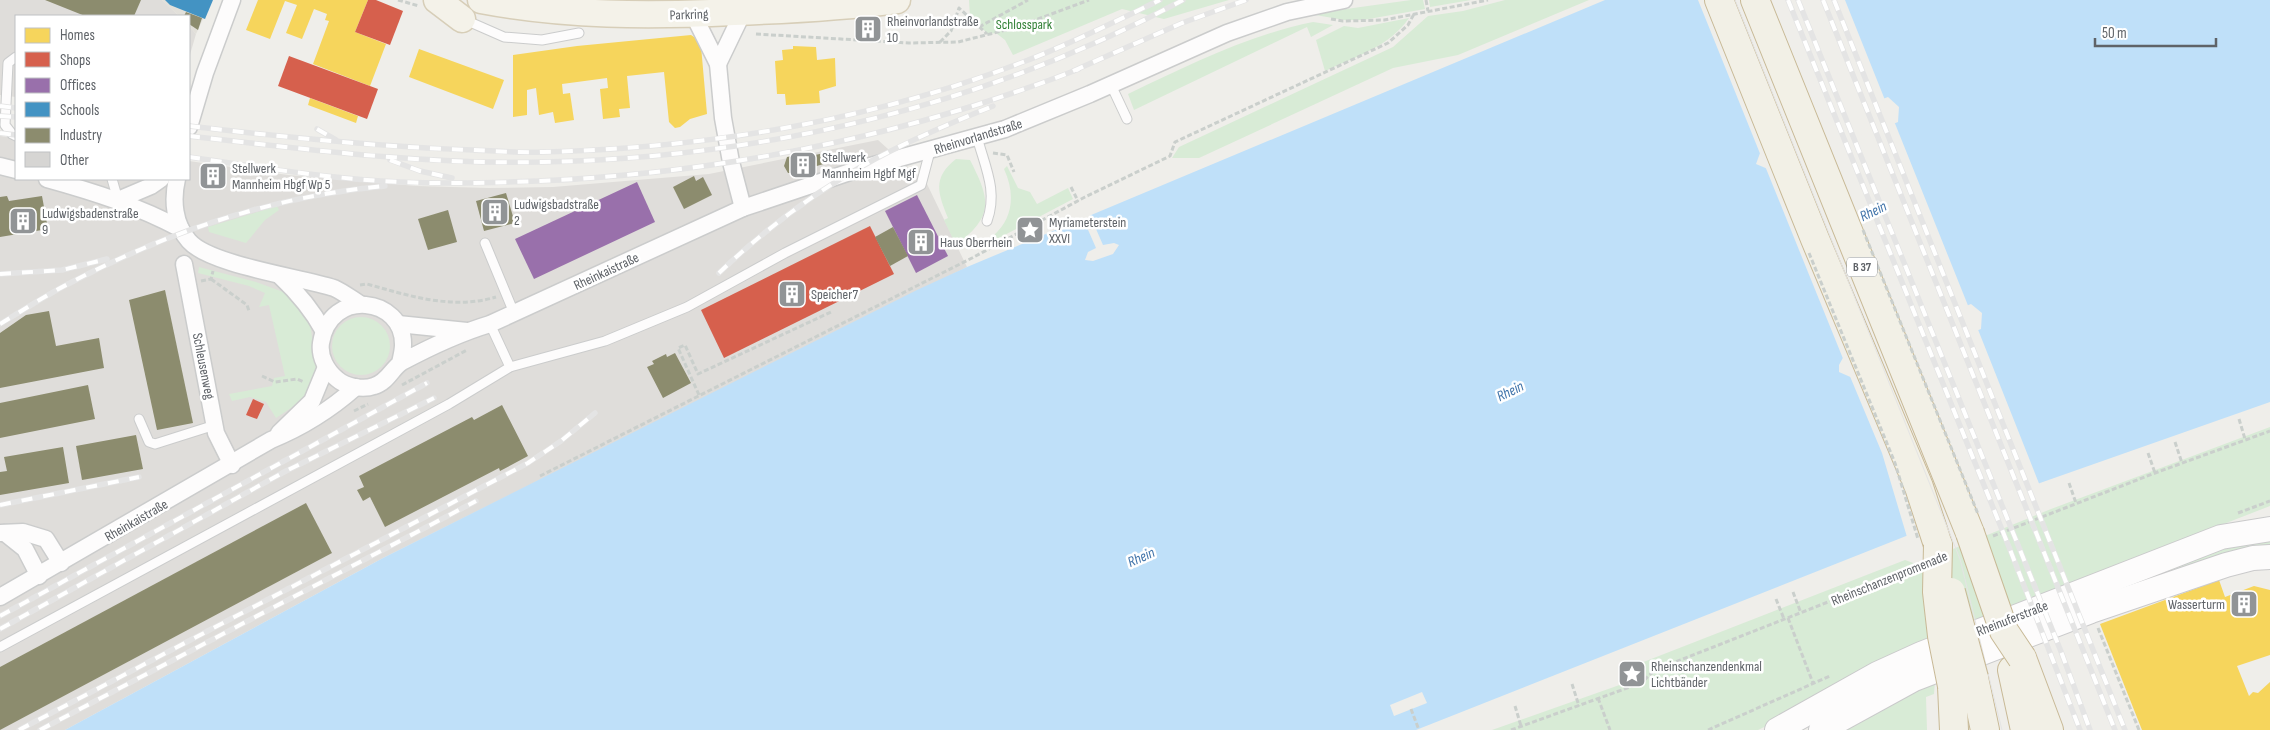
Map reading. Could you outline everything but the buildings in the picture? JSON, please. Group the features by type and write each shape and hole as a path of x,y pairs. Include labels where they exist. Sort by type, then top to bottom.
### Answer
{"highway":[{"name":"B 37","path":"1719,0 1815,240 1915,478 1928,543"},
{"name":"B 37","path":"1755,0 1970,533 2016,661 2026,730"},
{"path":"1928,543 1937,592 1942,636 1985,730"},
{"path":"2016,661 2049,730"},
{"path":"1954,730 1963,682"}],"main road":[{"path":"437,0 462,19"},
{"name":"Parkring","path":"481,0 523,8 590,14 742,12 897,0"},
{"path":"579,33 623,14"},
{"name":"Rheinuferstraße","path":"1777,730 1877,674 1921,654 2221,537 2263,529"},
{"name":"Rheinuferstraße","path":"1821,730 1914,679 2091,611 2262,558"}],"street":[{"path":"190,117 232,0"},
{"name":"Rheinvorlandstraße","path":"744,208 856,170 930,151 1037,117 1236,30 1287,12 1344,0"},
{"path":"718,64 742,12"},
{"path":"693,14 718,64 723,118 731,162 744,208"},
{"path":"0,166 15,170"},
{"path":"51,180 118,200 155,215 181,229"},
{"path":"118,200 151,186 160,180"},
{"path":"177,180 175,207 181,229 190,242 201,250 278,275 336,289 360,304"},
{"name":"Rheinkaistraße","path":"400,364 467,331 490,324 744,208"},
{"name":"Schleusenweg","path":"184,264 216,433 232,465"},
{"path":"278,275 301,295 323,330"},
{"path":"360,304 375,306 388,313 398,324 404,344 400,364 389,378 374,386 356,387 338,381 326,367 320,349 323,330 332,317 345,308 360,304"},
{"name":"Rheinkaistraße","path":"398,324 467,331"},
{"name":"Rheinkaistraße","path":"271,440 312,401 326,367"},
{"name":"Rheinkaistraße","path":"0,597 232,465 271,440 303,426 339,402 356,387"},
{"path":"3,533 23,532 46,539 61,563"},
{"path":"3,533 25,549 39,576"}],"lane":[{"path":"462,19 504,37 542,40 579,33"},
{"path":"15,58 8,63 5,125 15,136"},
{"path":"1111,85 1127,119"},
{"path":"977,137 993,200 987,221"},
{"path":"0,647 440,408 510,367 606,341 688,306 785,253 921,185 930,151"},
{"path":"112,180 118,200"},
{"path":"485,243 514,313"},
{"path":"490,324 510,367"},
{"path":"139,419 148,442 155,444 215,425"}],"path":[{"path":"980,27 1028,0"},
{"path":"877,41 958,42 1014,28 1089,0"},
{"path":"1426,0 1428,11"},
{"path":"1324,18 1343,21 1384,20 1488,0"},
{"path":"939,43 951,31 959,8 988,34"},
{"path":"540,476 972,258 1078,201 1170,156 1175,142 1388,43 1408,25 1414,14"},
{"path":"1009,160 1014,172"},
{"path":"1071,187 1078,201"},
{"path":"1863,230 1982,522"},
{"path":"1809,252 1928,543"},
{"path":"211,279 215,255"},
{"path":"188,283 211,279 247,305 249,311"},
{"path":"336,289 367,284 421,299 452,303 485,300 506,294"},
{"path":"700,395 678,348 684,345 698,374 832,312"},
{"path":"2239,419 2246,439"},
{"path":"1985,540 2182,462 2270,431"},
{"path":"2175,442 2182,462"},
{"path":"2148,452 2155,473"},
{"path":"2069,483 2076,503"},
{"name":"Rheinschanzenpromenade","path":"1511,730 1641,683 1655,670 1921,565"},
{"path":"1793,592 1802,613"},
{"path":"1776,599 1813,683"},
{"path":"2091,611 2139,730"},
{"path":"1572,684 1579,706"},
{"path":"1598,698 1610,730"},
{"path":"1515,706 1521,726"},
{"path":"1411,709 1419,730"}],"shaded area":[{"path":"0,0 162,0 178,15 15,15 15,97 0,95"},
{"path":"162,0 212,0 196,34 190,27 190,15 178,15"},
{"path":"190,27 196,34 190,55"},
{"path":"0,136 15,138 15,180 190,180 190,161 288,175 417,186 553,187 709,174 878,140 927,184 967,267 383,558 65,730 0,730"}],"green space":[{"name":"Schlosspark","path":"969,0 1229,0 1164,19 1122,9 1013,55 1005,40 996,33 988,34 970,17"},
{"path":"1423,0 1425,9 1363,20 1344,20 1310,14"},
{"path":"1429,0 1471,0 1430,7"},
{"path":"1505,0 1589,0 1458,55 1393,68 1199,158 1172,158 1179,147 1393,47 1428,16 1463,11"},
{"path":"1409,18 1392,36 1371,50 1325,71 1316,40 1344,26 1358,28"},
{"path":"1313,22 1333,25 1311,37 1307,27 1134,110 1128,94 1195,62 1241,43"},
{"path":"956,159 970,160 982,186 985,206 983,216 977,225 969,235 956,245 944,220 948,218 939,186 943,173"},
{"path":"1007,166 1018,188 1030,192 1037,204 1068,188 1073,199 995,240 993,236 1000,229 1009,213 1010,187 1004,169"},
{"path":"277,206 279,210 265,220 246,243 209,232 208,227"},
{"path":"199,267 256,282 286,293 309,315 316,367 314,379 310,391 276,418 266,402 250,397 232,401 229,394 272,386 274,378 285,376 269,305 259,307 265,293 249,286 198,273"},
{"path":"355,317 367,317 382,325 390,340 390,352 382,367 367,375 355,375 340,367 332,352 332,340 340,325"},
{"path":"2270,427 2270,506 2216,527 1809,705 1758,730 1492,730 1628,682 1623,670 1905,560 1916,564 2051,509"},
{"path":"2270,538 2270,549 2105,596 2203,550"},
{"path":"1935,681 1934,694 1926,697 1927,730 1831,730"}],"water":[{"name":"Rhein","path":"1605,0 2270,0 2270,402 2040,483 1416,730 65,730 383,558 917,290 967,267","holes":["1888,97 1899,107 1898,122 1775,172 1756,164 1763,145","1971,304 1982,313 1981,329 1855,379 1839,372 1839,365 1845,354"]}],"pier":[{"path":"1698,0 1845,0 1885,100 1765,147 1761,156"},
{"path":"1894,121 1969,308 1847,356 1844,361 1765,166 1775,169"},
{"path":"1089,213 1103,245 1114,243 1119,245 1113,254 1093,261 1085,260 1088,252 1096,248 1082,216"},
{"path":"1977,327 2040,486 1907,537 1882,453 1849,374 1855,376"},
{"path":"1422,692 1427,703 1394,716 1390,705"}],"tram line":[{"path":"1735,0 1960,559 2002,730"}],"railway":[{"path":"190,126 295,138 437,149 543,152 665,145 787,128 847,115 965,83 1058,48 1160,0"},
{"path":"190,136 365,155 454,161 542,162 625,158 708,150 791,137 872,119 953,96 1031,69 1108,37 1183,0"},
{"path":"1073,71 1182,23 1246,0"},
{"path":"1788,0 2009,547 2080,730"},
{"path":"1798,0 2062,654 2090,730"},
{"path":"1823,0 2115,730"},
{"path":"1834,0 2125,730"},
{"path":"190,157 268,169 401,182 504,182 607,177 745,160 881,132 948,114 1014,93 1079,69"},
{"path":"0,106 15,108"},
{"path":"719,273 755,241 833,183 904,145 993,106"},
{"path":"0,116 15,117"},
{"path":"317,129 336,140"},
{"path":"0,133 15,135"},
{"path":"390,160 420,171 452,178"},
{"path":"0,324 42,298 105,265 144,248 222,219 303,198 385,186"},
{"path":"0,274 62,270 107,259"},
{"path":"0,616 427,383"},
{"path":"0,629 284,472 434,398"},
{"path":"19,730 528,463 561,441 595,413"},
{"path":"0,505 139,477"},
{"path":"40,730 476,501"}],"place":[{"name":"Rheinvorlandstraße 10","path":"868,29"},
{"name":"Stellwerk Mannheim Hgbf Mgf","path":"803,165"},
{"name":"Stellwerk Mannheim Hbgf Wp 5","path":"213,176"},
{"name":"Ludwigsbadstraße 2","path":"495,212"},
{"name":"Ludwigsbadenstraße 9","path":"23,221"},
{"name":"Myriameterstein XXVI","path":"1030,230"},
{"name":"Haus Oberrhein","path":"921,242"},
{"name":"Speicher7","path":"792,294"},
{"name":"Wasserturm","path":"2244,604"},
{"name":"Rheinschanzendenkmal Lichtbänder","path":"1632,674"}]}
